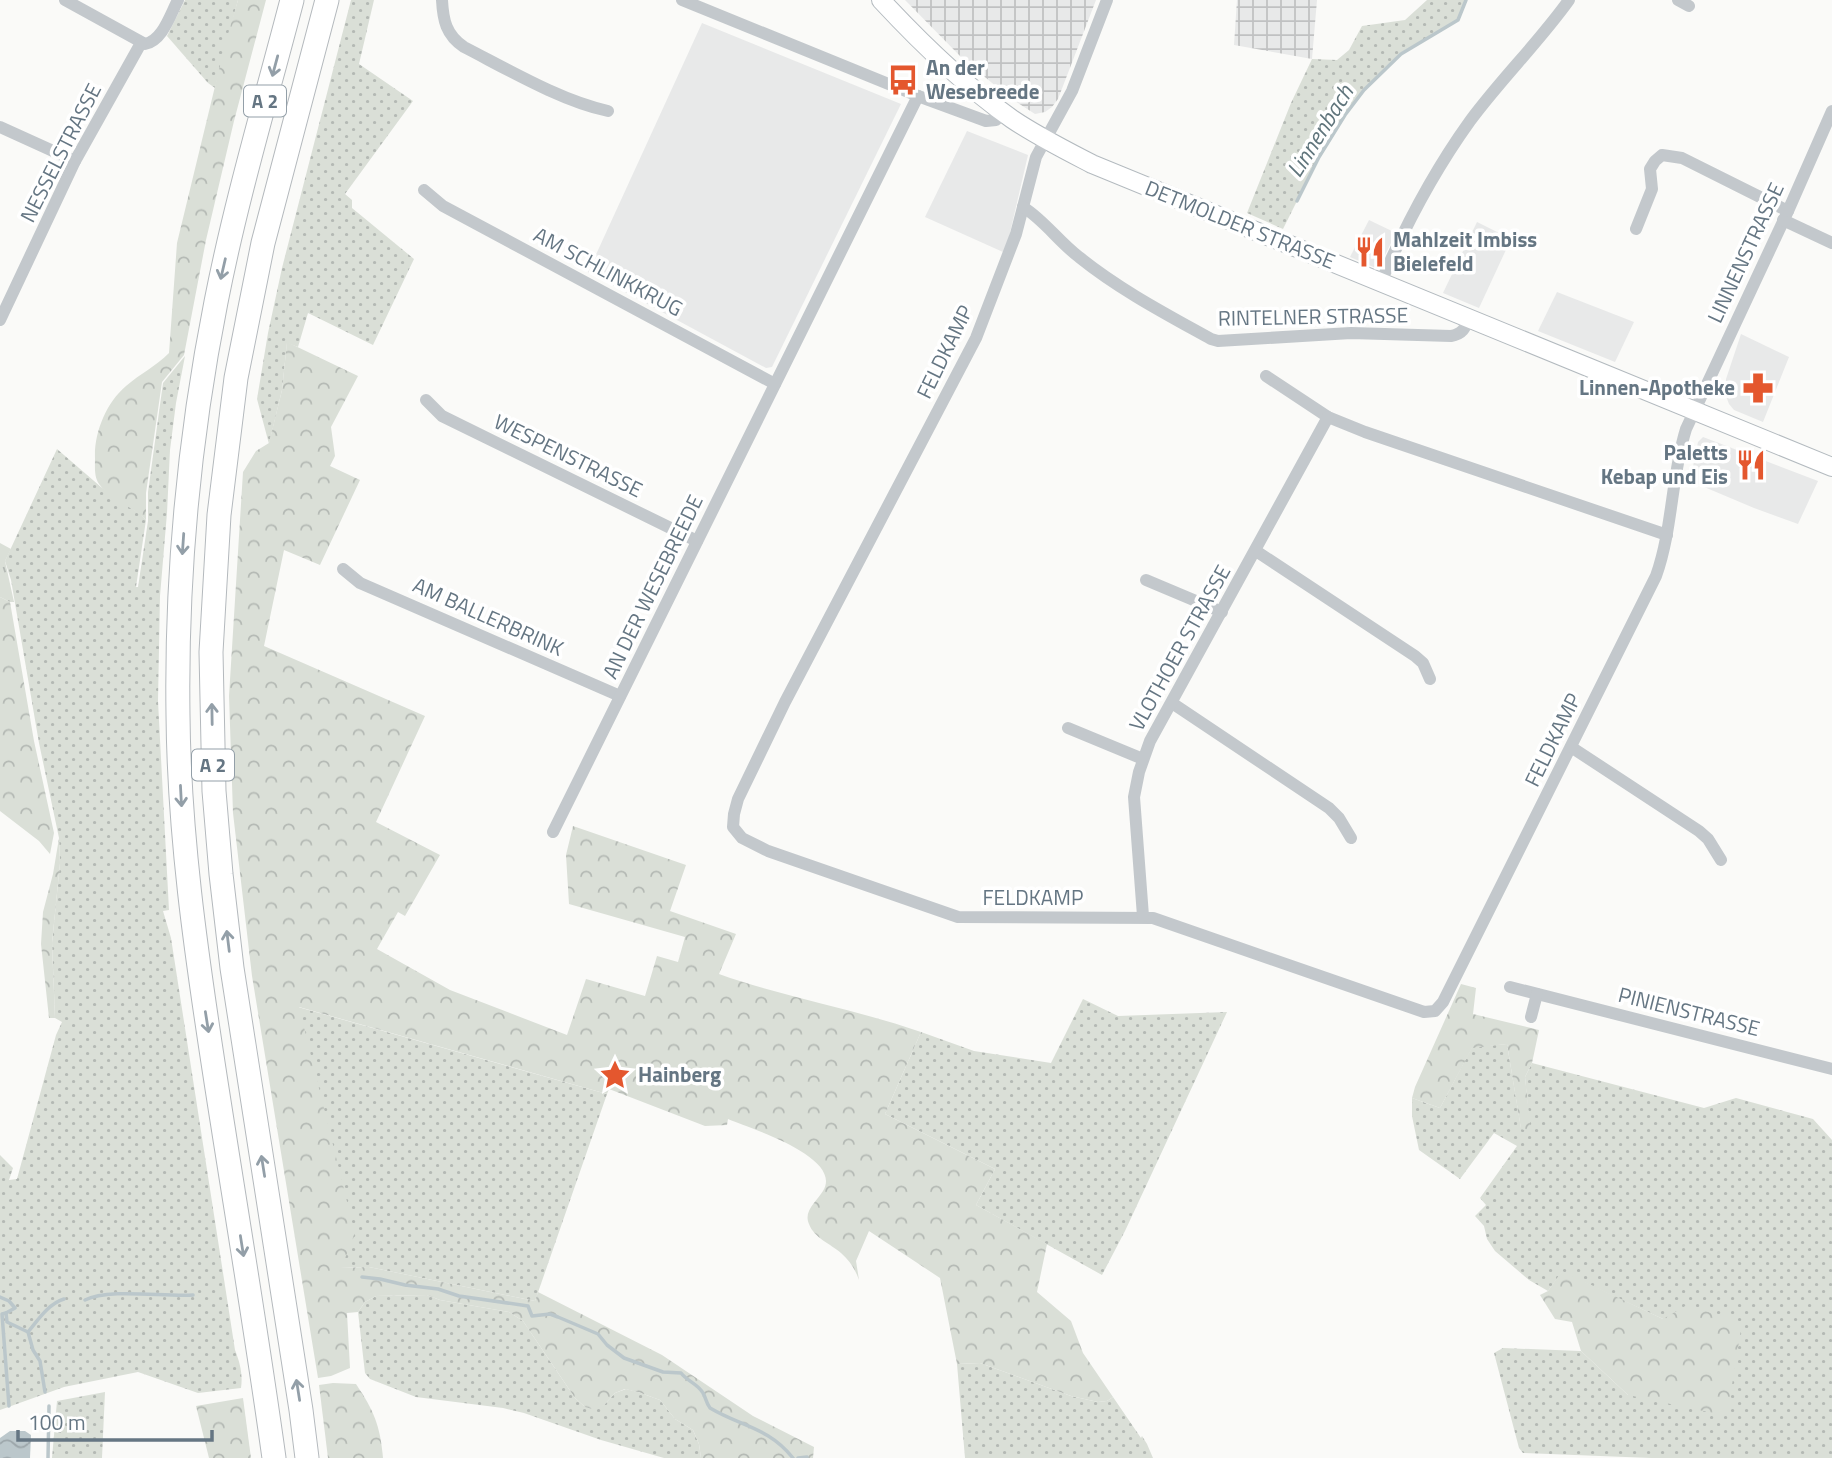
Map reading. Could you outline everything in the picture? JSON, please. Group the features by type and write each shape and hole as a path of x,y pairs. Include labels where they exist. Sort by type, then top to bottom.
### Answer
{"highway":[{"name":"A 2","path":"274,1458 195,947 181,799 178,683 184,532 193,440 204,371 218,291 239,202 292,0"},
{"name":"A 2","path":"307,1458 220,874 215,803 211,652 219,515 236,378 263,243 327,0"}],"street":[{"path":"65,0 141,43"},
{"name":"NESSELSTRASSE","path":"0,320 96,121 141,43 150,43 156,39 178,0"},
{"path":"442,0 446,29 455,41 530,80 591,107 608,111"},
{"path":"682,0 986,121 996,120 1003,111"},
{"name":"DETMOLDER STRASSE","path":"881,0 950,69 1003,111 1045,139 1108,171 1832,467"},
{"name":"FELDKAMP","path":"1107,0 1072,92 1033,165 1006,262 976,338 785,702 738,799 733,827 742,838 768,851 958,917 1143,916 1162,920 1424,1012 1435,1011 1443,1002 1656,576 1663,556 1681,450 1694,411"},
{"path":"1381,282 1426,190 1453,145 1471,119 1569,0"},
{"name":"AN DER WESEBREEDE","path":"553,832 918,96"},
{"name":"LINNENSTRASSE","path":"1694,411 1832,111"},
{"path":"0,127 75,161"},
{"path":"1636,229 1652,189 1650,169 1662,155 1682,158 1832,243"},
{"name":"AM SCHLINKKRUG","path":"424,190 443,206 775,384"},
{"name":"RINTELNER STRASSE","path":"1023,207 1066,247 1108,279 1147,304 1219,341 1360,333 1451,336 1464,331 1469,318"},
{"path":"1266,376 1328,417 1667,535"},
{"name":"WESPENSTRASSE","path":"426,400 442,416 697,541"},
{"name":"VLOTHOER STRASSE","path":"1143,916 1134,814 1136,784 1143,759 1150,741 1328,417"},
{"path":"1256,551 1415,656 1423,663 1430,679"},
{"name":"AM BALLERBRINK","path":"343,569 360,583 620,696"},
{"path":"1146,580 1222,612"},
{"path":"1172,702 1329,808 1339,818 1351,838"},
{"path":"1069,727 1143,759"},
{"path":"1572,747 1699,831 1709,839 1721,860"},
{"name":"PINIENSTRASSE","path":"1510,986 1832,1069"},
{"path":"1531,1017 1537,994"}],"shaded area":[{"path":"905,0 1096,0 1058,99 1045,112 1035,114 1010,98 961,57"},
{"path":"1237,0 1317,0 1312,59 1234,45"},
{"path":"702,23 901,104 772,367 766,368 588,272"},
{"path":"967,131 1028,155 1003,252 925,217"},
{"path":"1369,220 1396,233 1378,269 1350,257"},
{"path":"1477,222 1511,239 1479,308 1443,293"},
{"path":"1557,292 1634,322 1615,362 1538,331"},
{"path":"1741,334 1789,357 1763,422 1734,410 1726,396 1726,379"},
{"path":"1703,437 1818,481 1798,524 1690,481 1698,442"}],"green space":[{"path":"185,0 238,0 215,88 167,36"},
{"path":"238,0 266,0 206,240 184,355 162,382 146,493 146,520 99,484 95,472 95,448 103,419 119,393 169,353 177,243"},
{"path":"351,0 374,0 359,64 413,101 345,194 352,200 352,208 414,259 373,345 308,313 298,347 287,343 282,390 269,444 257,399 268,333 282,268"},
{"path":"1427,0 1467,0 1457,20 1400,53 1363,90 1344,115 1319,157 1283,229 1247,213 1291,103 1312,59 1337,60 1349,50 1362,26 1405,20"},
{"path":"287,342 358,376 331,427 335,456 330,466 360,480 320,565 284,550 264,646 425,716 376,822 440,855 405,916 398,912 377,949 450,990 567,1035 586,979 645,996 657,956 678,962 685,937 569,904 566,855 573,826 686,865 670,911 736,934 719,974 921,1032 885,1114 995,1169 976,1205 1047,1244 1037,1292 1071,1321 1083,1353 1113,1397 1098,1402 1071,1396 980,1363 957,1364 940,1278 869,1231 856,1261 859,1280 847,1259 819,1237 809,1224 809,1210 823,1191 826,1179 820,1167 808,1156 773,1137 728,1119 727,1125 705,1126 609,1089 607,1094 299,1007 355,1234 341,1268 369,1267 535,1301 538,1292 662,1355 753,1416 814,1447 813,1458 701,1458 693,1430 675,1419 660,1400 625,1389 615,1393 596,1410 585,1407 575,1398 523,1321 509,1312 440,1300 427,1295 376,1296 365,1302 358,1312 347,1313 350,1368 318,1378 252,976 233,813 229,696 243,472 256,451 269,443 282,390"},
{"path":"185,356 170,450 160,596 158,701 169,910 163,911 171,938 235,1350 241,1369 241,1388 198,1393 138,1372 64,1387 0,1410 0,1155 13,1168 9,1180 17,1179 56,1035 62,1022 55,1018 52,943 60,863 59,838 39,743 11,580 5,561 57,449 101,487 146,520 138,587 163,383"},
{"path":"0,543 11,549 5,561 14,602 0,597"},
{"path":"0,597 10,602 34,741 54,833 50,854 39,841 0,811"},
{"path":"59,838 60,863 52,943 55,1018 49,1018 41,944 43,912"},
{"path":"1461,984 1476,988 1473,1014 1539,1030 1532,1063 1525,1077 1531,1132 1521,1129 1507,1044 1472,1048 1440,1108 1412,1098"},
{"path":"1083,999 1118,1016 1227,1012 1102,1275 976,1205 995,1169 885,1114 921,1032 974,1051 1051,1063"},
{"path":"298,1007 607,1094 535,1301 369,1267 341,1268"},
{"path":"1507,1044 1521,1128 1530,1131 1525,1077 1532,1063 1704,1108 1736,1098 1813,1119 1832,1140 1832,1458 1651,1458 1523,1453 1519,1448 1494,1353 1503,1348 1581,1351 1628,1395 1663,1319 1562,1272 1548,1291 1529,1280 1495,1251 1487,1239 1484,1226 1475,1216 1486,1205 1480,1198 1517,1146 1494,1133 1460,1179 1419,1150 1412,1116 1412,1098 1440,1108 1472,1047"},
{"path":"1562,1271 1663,1319 1687,1305 1742,1323 1727,1416 1628,1395 1581,1351 1572,1322 1555,1319 1540,1295 1548,1291"},
{"path":"427,1295 440,1300 509,1312 523,1321 575,1398 585,1407 604,1405 615,1393 626,1389 660,1400 675,1419 693,1430 701,1458 664,1458 601,1440 524,1413 416,1397 370,1379 365,1373 358,1312 365,1302 376,1296"},
{"path":"980,1363 1071,1396 1098,1402 1113,1397 1141,1438 1142,1436 1153,1458 965,1458 957,1364"},
{"path":"356,1384 375,1419 383,1458 328,1458 319,1385"},
{"path":"105,1392 102,1458 52,1458 57,1401"},
{"path":"243,1398 251,1458 209,1458 196,1406"}],"water":[{"path":"10,1431 25,1431 31,1435 30,1458 0,1458 0,1438"}],"waterway":[{"name":"Linnenbach","path":"1297,201 1319,157 1364,90 1401,54 1458,20 1466,0"},
{"path":"362,1277 528,1306 532,1316 550,1314 558,1317 598,1334 624,1358 663,1372 681,1373 701,1390 710,1408 774,1440 793,1458"},
{"path":"85,1300 108,1294 193,1295"},
{"path":"0,1297 15,1308 6,1313 7,1322 28,1332 33,1350 40,1361 45,1392"},
{"path":"28,1332 48,1308 64,1299"},
{"path":"6,1313 2,1314 9,1406"},
{"path":"48,1458 49,1406"},
{"path":"798,1458 807,1457"}],"place":[{"name":"An der Wesebreede","path":"903,80"},
{"name":"Mahlzeit Imbiss Bielefeld","path":"1370,252"},
{"name":"Linnen-Apotheke","path":"1758,388"},
{"name":"Paletts Kebap und Eis","path":"1751,465"},
{"name":"Hainberg","path":"615,1075"}]}
